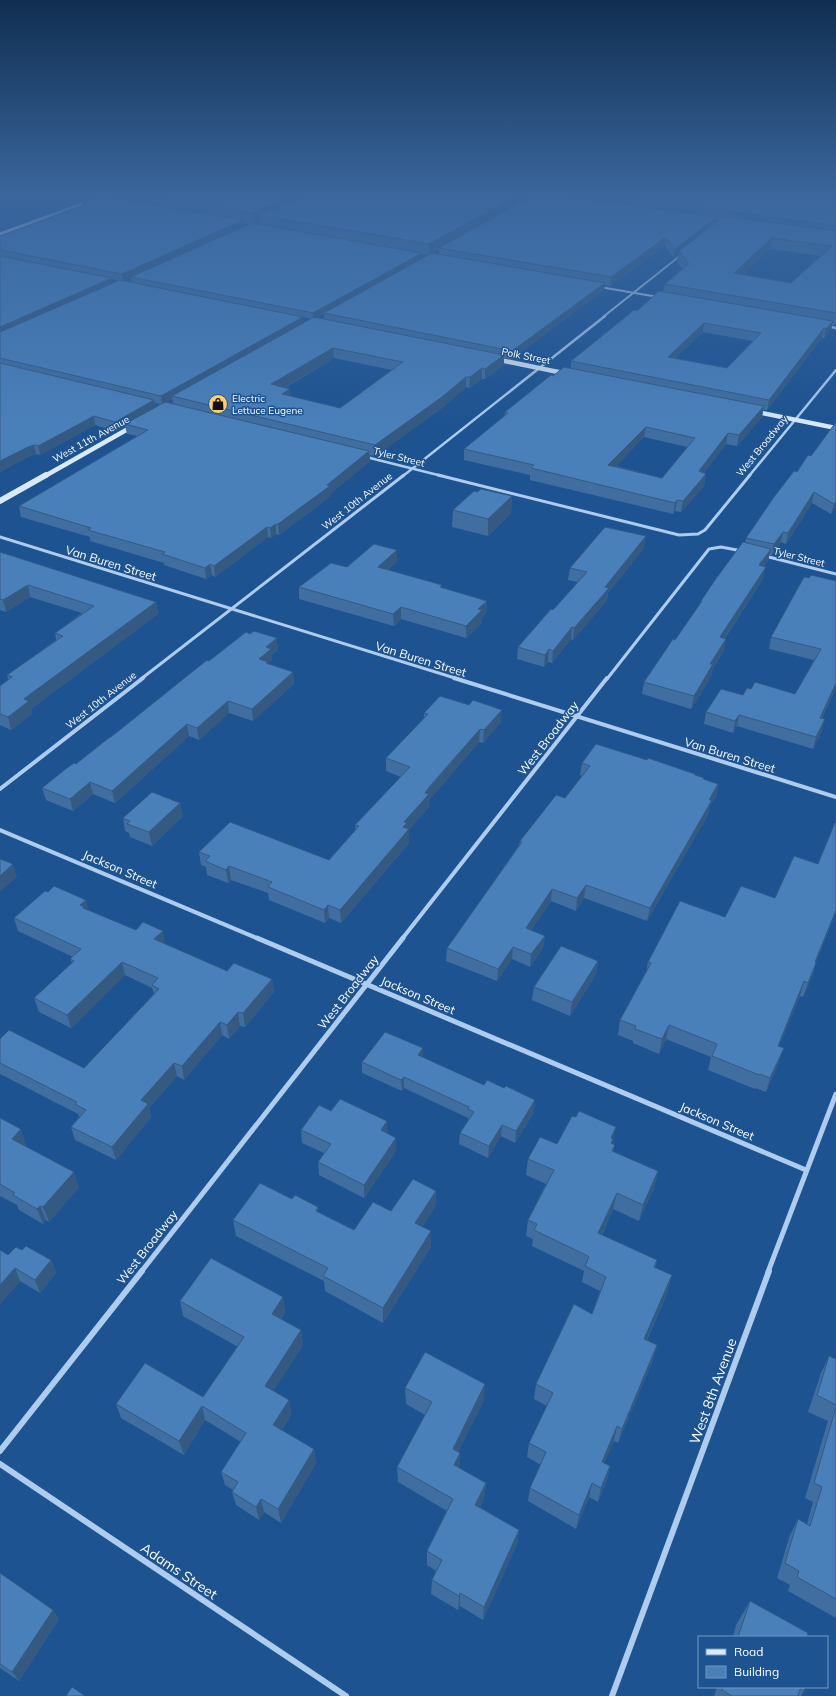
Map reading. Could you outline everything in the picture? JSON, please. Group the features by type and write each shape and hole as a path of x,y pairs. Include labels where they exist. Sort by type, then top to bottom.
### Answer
{"main road":[{"name":"Polk Street","path":"493,359 577,376"},
{"path":"743,409 836,428"},
{"name":"West 11th Avenue","path":"0,501 136,424"}],"street":[{"name":"West 10th Avenue","path":"0,789 412,469 661,271"},
{"path":"596,286 665,298"},
{"path":"820,325 836,328"},
{"name":"West Broadway","path":"701,533 836,370"},
{"name":"Tyler Street","path":"358,456 679,535 701,533"},
{"name":"Van Buren Street","path":"0,537 836,797"},
{"name":"West Broadway","path":"0,1450 708,549 712,547 723,547 744,551"},
{"name":"Tyler Street","path":"759,555 836,574"},
{"name":"Jackson Street","path":"0,830 806,1170"},
{"name":"West 8th Avenue","path":"612,1696 806,1170 836,1094"},
{"name":"Adams Street","path":"0,1464 346,1696"}],"building":[{"path":"0,271 77,271 112,278 0,327"},
{"path":"107,271 128,271 122,274"},
{"path":"144,271 389,271 313,313 131,277"},
{"path":"399,271 537,271 605,283 512,351 324,313"},
{"path":"576,271 619,271 611,277"},
{"path":"680,271 736,271 734,273 791,283 804,271 836,271 836,313 665,284"},
{"path":"120,280 303,317 161,396 0,358 0,332"},
{"path":"659,291 833,321 826,329 824,328 769,400 571,361 634,310 637,311","holes":["704,323 761,333 727,368 668,357"]},
{"path":"314,317 504,355 485,369 482,368 470,377 466,377 442,397 375,445 172,396","holes":["333,348 403,362 340,408 282,394 290,389 271,384"]},
{"path":"0,363 154,400 115,422 94,416 38,446 34,445 28,447 0,461"},
{"path":"564,367 764,406 739,435 728,433 699,471 706,474 683,501 677,500 675,503 531,468 534,465 464,449 508,413 505,412 551,375 553,376","holes":["646,427 695,438 662,478 608,465"]},
{"path":"165,402 369,451 327,485 330,486 278,524 270,528 267,527 214,566 210,564 205,568 162,554 165,552 88,530 91,528 19,506 148,430 125,424"},
{"path":"836,422 836,501 834,504 814,492 788,533 783,532 774,544 746,538 794,471 797,472 808,455 811,456"},
{"path":"481,489 512,496 488,519 453,510 474,491 477,492"},
{"path":"605,527 646,536 605,587 609,588 574,628 572,627 553,651 549,649 545,655 518,647 551,609 553,610 587,572 570,568"},
{"path":"743,542 771,549 759,565 766,567 720,637 726,639 710,664 713,664 694,696 644,682 673,639 675,640 715,580"},
{"path":"374,544 397,550 378,567 442,585 440,587 487,601 478,609 482,610 466,626 401,607 393,614 299,587 331,563 347,567"},
{"path":"0,552 156,602 29,695 24,699 29,701 8,717 0,714 0,686 12,677 7,675 63,636 55,633 94,606 28,585 3,600 0,599"},
{"path":"811,575 836,581 836,683 820,718 825,719 816,737 739,715 735,721 706,712 721,689 743,695 747,688 751,689 755,682 795,694 821,649 771,637 804,577 809,578"},
{"path":"254,631 277,638 266,647 271,649 259,659 268,662 266,663 293,672 252,709 228,701 197,728 187,724 112,791 90,782 70,799 42,788 67,768 74,763 76,764 111,737 207,660 209,661 246,632 250,634"},
{"path":"440,696 469,705 473,700 502,710 484,730 480,729 430,786 425,793 429,794 404,822 407,823 403,827 409,829 340,910 328,905 324,910 268,887 272,882 229,866 226,870 205,861 210,856 199,852 230,822 329,860 359,826 355,825 410,767 386,758 428,714 424,713"},
{"path":"596,744 647,760 648,758 695,774 704,778 703,779 718,784 709,800 712,800 650,908 586,885 577,898 552,889 526,928 545,936 531,954 513,947 498,969 447,948 522,842 520,841 556,795 565,798 590,766 582,763"},
{"path":"152,792 180,803 149,832 127,824 130,821 123,818"},
{"path":"836,820 836,910 808,983 804,981 778,1046 784,1048 770,1078 712,1056 717,1044 669,1025 662,1039 635,1029 636,1026 620,1020 651,963 648,962 680,901 725,917 741,886 775,898 794,856 818,864"},
{"path":"0,859 13,864 0,876"},
{"path":"54,886 86,900 80,905 84,907 83,908 136,930 143,922 163,931 154,939 227,971 234,963 272,979 243,1013 238,1012 227,1025 220,1022 182,1066 174,1063 141,1100 148,1104 112,1147 71,1127 86,1110 75,1104 77,1102 0,1063 0,1039 9,1030 84,1068 159,989 152,985 158,978 122,962 67,1015 34,998 74,961 70,959 81,949 14,918 45,891 48,892"},
{"path":"561,946 598,961 572,1002 534,987"},
{"path":"385,1032 423,1048 418,1055 484,1085 487,1080 504,1088 506,1086 535,1100 516,1131 502,1125 489,1146 460,1133 474,1112 468,1109 469,1107 404,1077 401,1080 362,1062"},
{"path":"340,1099 387,1121 381,1130 396,1138 364,1185 318,1162 331,1144 301,1130 319,1105 331,1111"},
{"path":"579,1111 616,1127 611,1138 613,1139 611,1143 615,1145 612,1151 658,1171 643,1205 617,1193 598,1233 657,1260 654,1267 672,1275 644,1339 657,1345 622,1429 617,1426 602,1462 610,1466 601,1488 592,1483 579,1515 530,1488 546,1452 529,1443 553,1393 536,1384 574,1304 592,1314 606,1277 585,1266 589,1257 586,1255 534,1230 537,1224 528,1220 554,1170 528,1159 540,1137 557,1144 572,1116 576,1117"},
{"path":"0,1118 21,1129 12,1139 74,1172 43,1207 40,1206 37,1209 13,1195 15,1193 0,1184"},
{"path":"413,1179 436,1191 415,1223 431,1231 383,1308 323,1276 328,1268 233,1220 260,1183 292,1199 295,1195 318,1207 316,1211 354,1230 373,1202 391,1211"},
{"path":"26,1246 51,1260 35,1280 15,1268 0,1285 0,1250 8,1255 16,1247 22,1250"},
{"path":"211,1258 283,1297 272,1314 301,1330 265,1386 289,1400 273,1425 314,1449 278,1509 261,1499 256,1507 232,1492 238,1482 221,1472 246,1433 202,1406 179,1441 116,1404 145,1363 203,1397 244,1337 180,1301"},
{"path":"425,1352 485,1384 453,1449 460,1453 454,1465 486,1483 475,1505 519,1530 484,1607 460,1593 459,1596 432,1580 442,1560 427,1551 453,1499 397,1467 432,1402 405,1388"},
{"path":"829,1356 836,1359 836,1405 817,1395"},
{"path":"836,1407 836,1599 797,1577 799,1571 785,1563 798,1519 810,1526 822,1487 814,1483"},
{"path":"0,1573 53,1610 12,1672 0,1664"},
{"path":"750,1601 808,1633 807,1636 738,1636"},
{"path":"72,1687 85,1696 66,1696"},
{"path":"723,1688 805,1688 804,1691 800,1689 798,1696 732,1696 722,1690"}],"place":[{"name":"Electric Lettuce Eugene","path":"218,404"}]}
